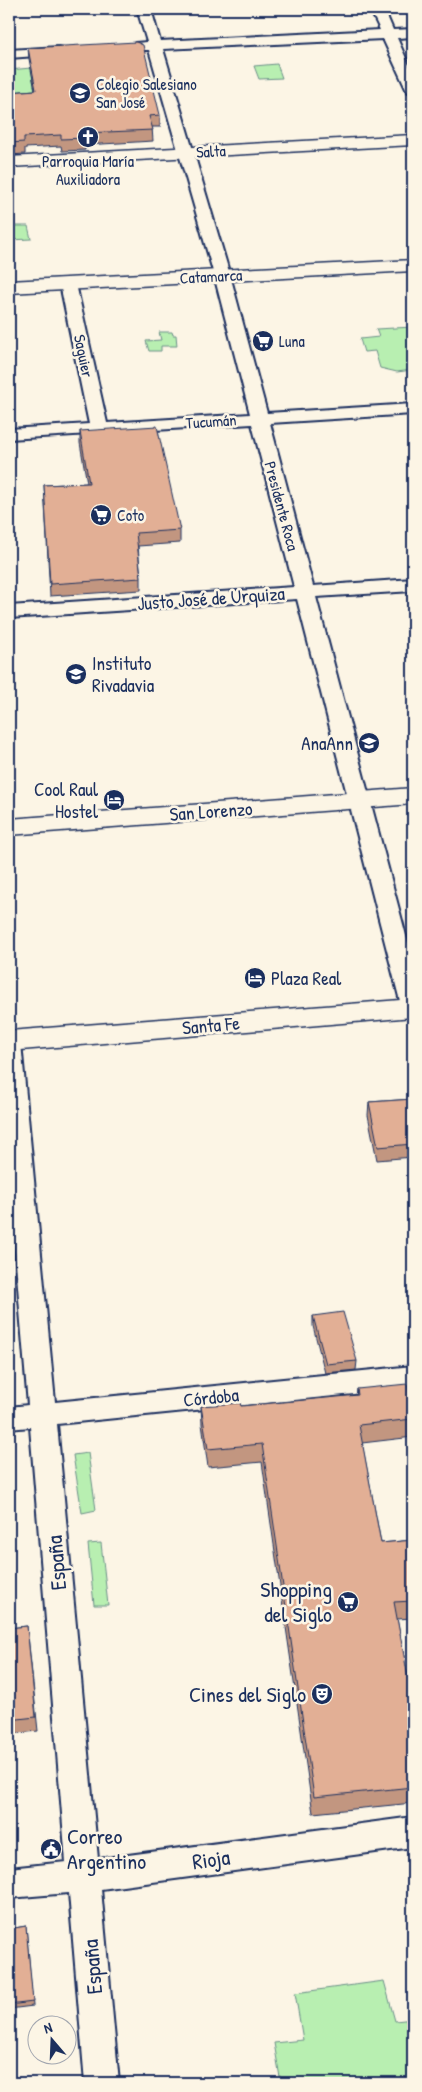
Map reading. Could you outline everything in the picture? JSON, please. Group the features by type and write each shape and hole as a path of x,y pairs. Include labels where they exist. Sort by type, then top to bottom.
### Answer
{"main road":[{"name":"Salta","path":"9,162 413,140"},
{"name":"Catamarca","path":"9,287 413,265"},
{"name":"San Lorenzo","path":"9,827 413,796"},
{"name":"Santa Fe","path":"9,1042 413,1006"}],"street":[{"name":"Presidente Roca","path":"144,9 222,276 413,1006"},
{"path":"377,9 413,89"},
{"path":"125,47 413,33"},
{"path":"9,54 77,50"},
{"name":"Saguier","path":"68,284 99,428"},
{"name":"Tucumán","path":"9,434 413,409"},
{"name":"Justo José de Urquiza","path":"9,612 413,585"},
{"name":"España","path":"9,1042 102,2083"},
{"name":"Córdoba","path":"9,1418 413,1377"},
{"name":"Rioja","path":"9,1883 84,1876 413,1832"}],"green space":[{"path":"277,64 282,78 259,79 254,66"},
{"path":"31,68 37,102 9,103 9,70"},
{"path":"9,226 28,226 31,239 9,240"},
{"path":"413,327 413,355 409,355 412,370 397,372 380,368 375,351 364,352 360,339 379,337 376,329"},
{"path":"159,332 172,332 173,335 176,335 177,346 161,346 161,351 149,351 146,341 161,340"},
{"path":"88,1453 96,1510 82,1513 73,1455"},
{"path":"101,1543 108,1605 94,1605 88,1544"},
{"path":"384,1981 395,2021 413,2019 413,2078 359,2083 281,2083 274,2043 303,2040 295,1993"}],"building":[{"name":"Colegio Salesiano San José","path":"136,42 143,45 160,115 149,116 153,130 84,133 85,138 61,139 61,135 24,137 24,142 9,143 9,92 36,90 28,48"},
{"name":"Coto","path":"157,426 180,530 136,533 141,578 50,584 44,485 89,483 80,431"},
{"path":"413,1099 413,1144 378,1147 369,1102"},
{"path":"343,1312 357,1361 326,1364 313,1316"},
{"name":"Shopping del Siglo","path":"407,1384 413,1408 413,1419 359,1425 381,1543 413,1540 413,1601 394,1602 413,1704 413,1787 314,1797 262,1444 208,1449 201,1406 240,1403 241,1406 358,1395 357,1389"},
{"path":"27,1626 36,1717 9,1720 9,1628"},
{"path":"26,1926 33,2002 9,2005 9,1929"}],"place":[{"name":"Colegio Salesiano San José","path":"80,93"},
{"name":"Parroquia María Auxiliadora","path":"88,137"},
{"name":"Luna","path":"263,341"},
{"name":"Coto","path":"101,515"},
{"name":"Instituto Rivadavia","path":"76,674"},
{"name":"AnaAnn","path":"369,743"},
{"name":"Cool Raul Hostel","path":"114,800"},
{"name":"Plaza Real","path":"255,978"},
{"name":"Shopping del Siglo","path":"348,1602"},
{"name":"Cines del Siglo","path":"322,1694"},
{"name":"Correo Argentino","path":"51,1849"}]}
